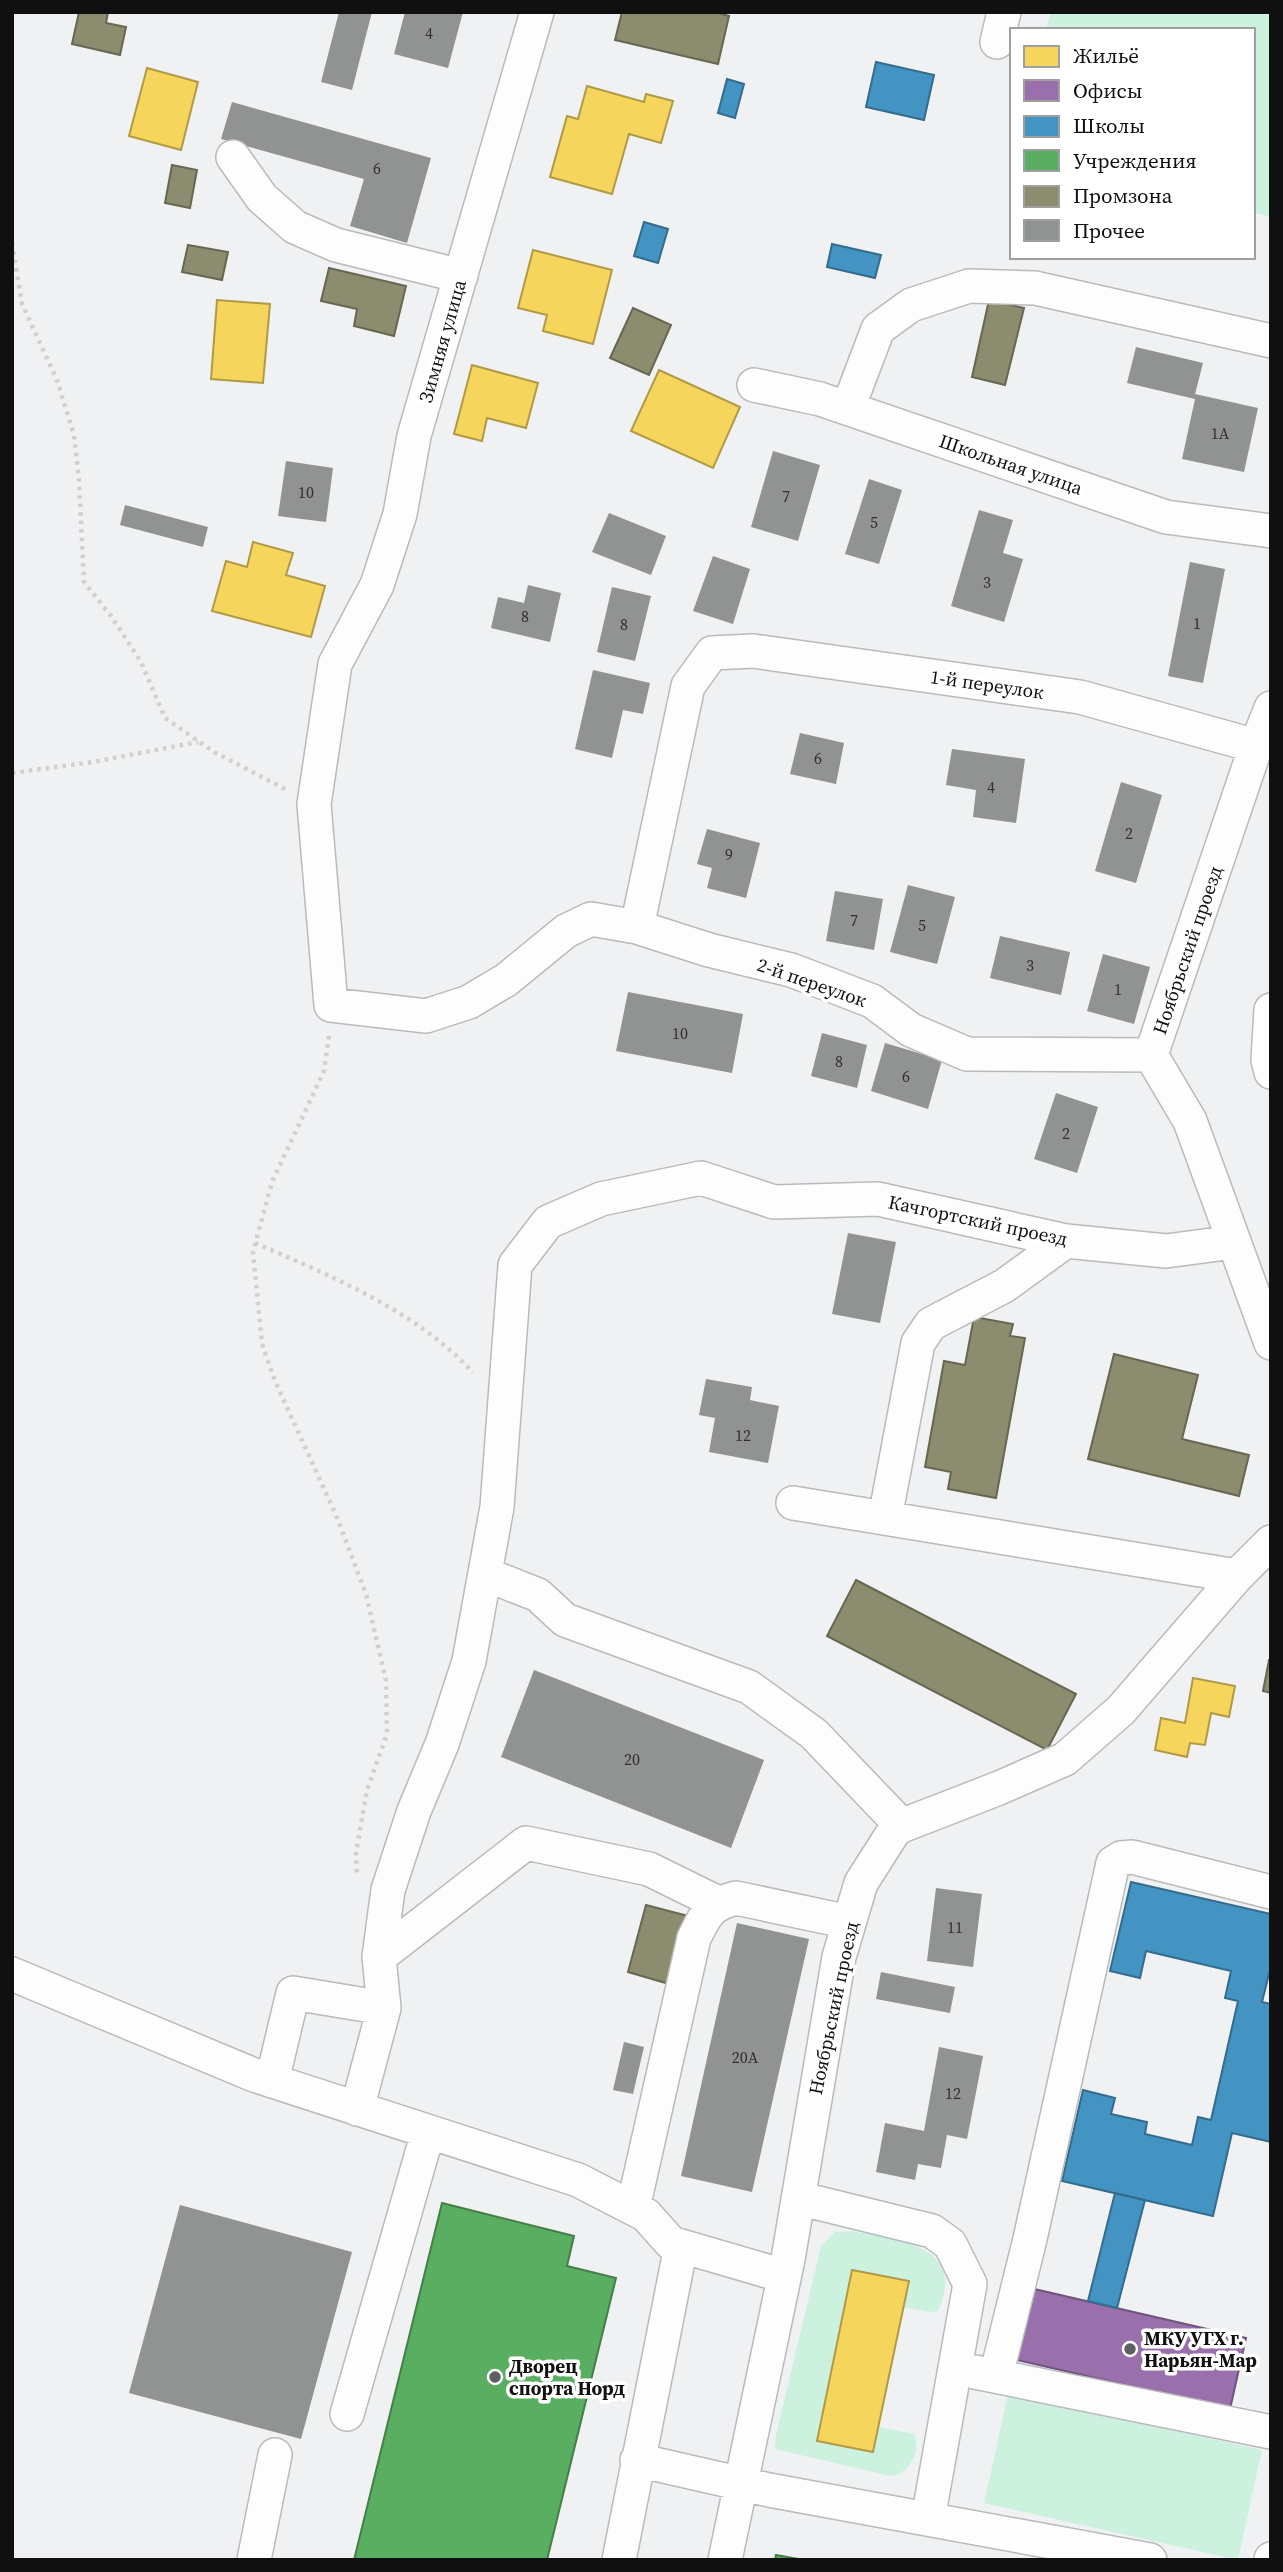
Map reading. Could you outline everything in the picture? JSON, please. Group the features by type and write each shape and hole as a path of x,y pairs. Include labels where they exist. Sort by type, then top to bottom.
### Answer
{"street":[{"name":"Зимняя улица","path":"331,1005 314,804 335,664 377,585 400,514 414,436 537,12"},
{"path":"233,157 262,198 295,227 335,245 461,276"},
{"path":"848,408 878,329 911,305 969,286 1035,288 1271,341"},
{"name":"Школьная улица","path":"754,386 820,399 1166,517 1271,531"},
{"name":"1-й переулок","path":"637,927 688,686 712,653 753,651 1080,697 1256,746"},
{"name":"Ноябрьский проезд","path":"1269,1328 1189,1121 1151,1055 1271,708"},
{"name":"2-й переулок","path":"331,1005 426,1016 469,1002 506,980 566,931 591,919 637,927 709,950 792,970 872,1001 911,1030 967,1054 1151,1055"},
{"path":"1271,1010 1268,1060 1271,1072"},
{"name":"Качгортский проезд","path":"384,2008 379,1957 387,1890 414,1811 442,1744 468,1661 497,1507 515,1265 548,1222 601,1199 701,1178 774,1202 878,1199 1066,1241 1167,1251 1234,1242"},
{"path":"885,1518 918,1343 931,1325 1004,1286 1066,1241"},
{"path":"793,1503 1237,1576"},
{"name":"Ноябрьский проезд","path":"725,2560 786,2268 839,1957 861,1883 896,1828 1065,1759 1121,1710 1237,1576 1271,1542"},
{"path":"485,1574 538,1595 565,1620 750,1687 814,1734 902,1826"},
{"path":"379,1957 526,1843 649,1869 718,1903"},
{"path":"996,2376 1030,2239 1113,1863 1121,1858 1132,1857 1271,1892"},
{"path":"633,2208 694,1938 704,1918 718,1903 736,1898 849,1923"},
{"path":"12,1974 272,2081 578,2180 646,2215 671,2243 786,2268"},
{"path":"272,2081 293,1993 384,2008 357,2109"},
{"path":"346,2414 428,2132"},
{"path":"798,2198 932,2231 950,2244 970,2284 928,2519"},
{"path":"619,2560 681,2246"},
{"path":"955,2368 1271,2432"},
{"path":"254,2560 275,2455"},
{"path":"637,2460 741,2484 1150,2560"}],"path":[{"path":"12,243 22,304 57,380 74,435 84,582 111,615 141,662 165,718 214,752 314,804"},
{"path":"12,773 93,762 199,742"},
{"path":"331,1005 332,1018 324,1071 272,1182 253,1252 262,1344 275,1381 336,1515 366,1594 386,1681 387,1734 367,1790 356,1853 357,1880"},
{"path":"255,1243 326,1274 403,1317 454,1350 504,1408"}],"green space":[{"path":"1051,12 1271,13 1271,217 1255,213 1255,28 1047,28"},
{"path":"853,2231 889,2238 923,2250 936,2259 944,2272 945,2289 938,2311 929,2312 903,2307 908,2281 852,2270 817,2440 873,2452 879,2427 914,2434 915,2454 908,2467 897,2475 890,2476 775,2449 776,2435 821,2246 835,2232"},
{"path":"1008,2394 1262,2450 1238,2560 984,2503"}],"building: Жильё":[{"path":"147,68 198,82 181,150 129,136"},
{"path":"587,86 644,102 646,94 673,101 661,143 629,134 612,194 550,177 567,116 578,119"},
{"path":"533,250 612,270 593,344 543,331 547,315 518,308"},
{"path":"217,300 270,304 263,383 211,379"},
{"path":"472,365 538,383 526,428 487,418 482,441 454,434"},
{"path":"659,370 740,407 713,468 631,431"},
{"path":"253,542 293,553 286,575 325,586 311,637 212,611 226,561 247,567"},
{"path":"1193,1678 1235,1686 1229,1717 1211,1713 1205,1745 1190,1743 1187,1757 1155,1750 1161,1718 1185,1723"},
{"path":"852,2270 909,2281 873,2452 817,2441"}],"building: Офисы":[{"name":"МКУ УГХ г. Нарьян-Мар","path":"1030,2288 1246,2338 1230,2409 1013,2359"}],"building: Школы":[{"path":"876,62 934,75 924,120 866,107"},
{"path":"727,79 744,84 735,118 718,113"},
{"path":"644,222 668,229 658,263 634,256"},
{"path":"832,244 881,255 875,278 827,267"},
{"path":"1131,1882 1271,1914 1271,1966 1262,2002 1271,2004 1271,2142 1232,2133 1213,2216 1062,2181 1083,2090 1115,2098 1111,2114 1147,2122 1145,2134 1192,2145 1198,2117 1211,2120 1238,2001 1225,1998 1231,1971 1146,1951 1140,1978 1110,1971"},
{"path":"1115,2193 1145,2200 1117,2308 1088,2301"}],"building: Учреждения":[{"name":"Дворец спорта Норд","path":"442,2203 574,2236 567,2266 616,2278 547,2560 354,2560"},
{"path":"776,2555 804,2560 775,2560"}],"building: Промзона":[{"path":"79,12 108,12 106,23 126,27 120,55 72,44"},
{"path":"622,12 715,12 729,16 718,64 615,40"},
{"path":"172,165 197,170 190,208 165,203"},
{"path":"188,245 228,252 222,280 182,272"},
{"path":"329,268 406,286 394,336 354,326 357,309 321,301"},
{"path":"989,300 1024,308 1005,385 972,377"},
{"path":"633,308 671,325 649,375 610,358"},
{"path":"974,1317 1013,1324 1010,1336 1025,1338 996,1498 948,1489 951,1472 925,1467 944,1361 965,1365"},
{"path":"1114,1354 1198,1375 1182,1439 1249,1455 1239,1496 1088,1459"},
{"path":"856,1580 1076,1694 1047,1750 827,1636"},
{"path":"1271,1660 1271,1693 1263,1691"},
{"path":"646,1905 688,1916 669,1984 628,1972"}],"building: Прочее":[{"path":"339,12 372,12 352,90 321,82"},
{"path":"405,12 463,12 448,68 394,54"},
{"path":"232,102 431,158 407,243 350,226 364,179 221,139"},
{"path":"1136,347 1203,363 1195,394 1258,408 1244,472 1182,459 1195,399 1127,383"},
{"path":"773,451 820,465 798,541 751,527"},
{"path":"286,461 333,468 326,522 278,516"},
{"path":"869,479 902,490 879,564 845,554"},
{"path":"125,505 208,527 203,547 120,525"},
{"path":"979,510 1013,520 1003,553 1023,559 1004,622 951,606"},
{"path":"609,513 666,536 651,575 592,552"},
{"path":"713,556 750,569 733,624 693,611"},
{"path":"1190,562 1225,569 1203,683 1168,676"},
{"path":"528,585 561,593 550,642 491,628 498,597 524,603"},
{"path":"612,587 651,596 635,661 597,652"},
{"path":"593,670 650,683 643,714 623,710 612,758 575,749"},
{"path":"800,733 844,743 836,784 790,774"},
{"path":"952,749 1025,759 1016,823 973,817 976,790 946,785"},
{"path":"1121,782 1162,795 1136,883 1095,871"},
{"path":"707,829 760,843 746,898 707,888 712,868 697,864"},
{"path":"908,885 955,897 937,964 890,952"},
{"path":"835,891 883,899 874,950 826,941"},
{"path":"1000,936 1070,952 1061,995 990,978"},
{"path":"1103,954 1150,967 1134,1024 1087,1011"},
{"path":"628,992 743,1014 732,1073 616,1051"},
{"path":"822,1033 867,1045 857,1088 811,1076"},
{"path":"885,1043 942,1060 928,1109 871,1091"},
{"path":"1056,1093 1098,1107 1077,1173 1034,1159"},
{"path":"848,1233 896,1242 880,1323 832,1314"},
{"path":"706,1379 752,1387 750,1400 779,1406 768,1463 709,1452 715,1418 699,1415"},
{"path":"534,1670 764,1760 731,1848 501,1757"},
{"path":"936,1888 982,1894 973,1967 927,1961"},
{"path":"737,1923 809,1939 752,2192 681,2176"},
{"path":"881,1972 955,1987 950,2013 876,1999"},
{"path":"624,2042 644,2047 633,2094 613,2090"},
{"path":"939,2047 983,2056 967,2139 947,2135 941,2168 918,2164 915,2180 876,2172 885,2123 924,2131"},
{"path":"180,2205 352,2252 301,2439 129,2393"}],"place":[{"name":"МКУ УГХ г. Нарьян-Мар","path":"1130,2349"},
{"name":"Дворец спорта Норд","path":"495,2377"}]}
